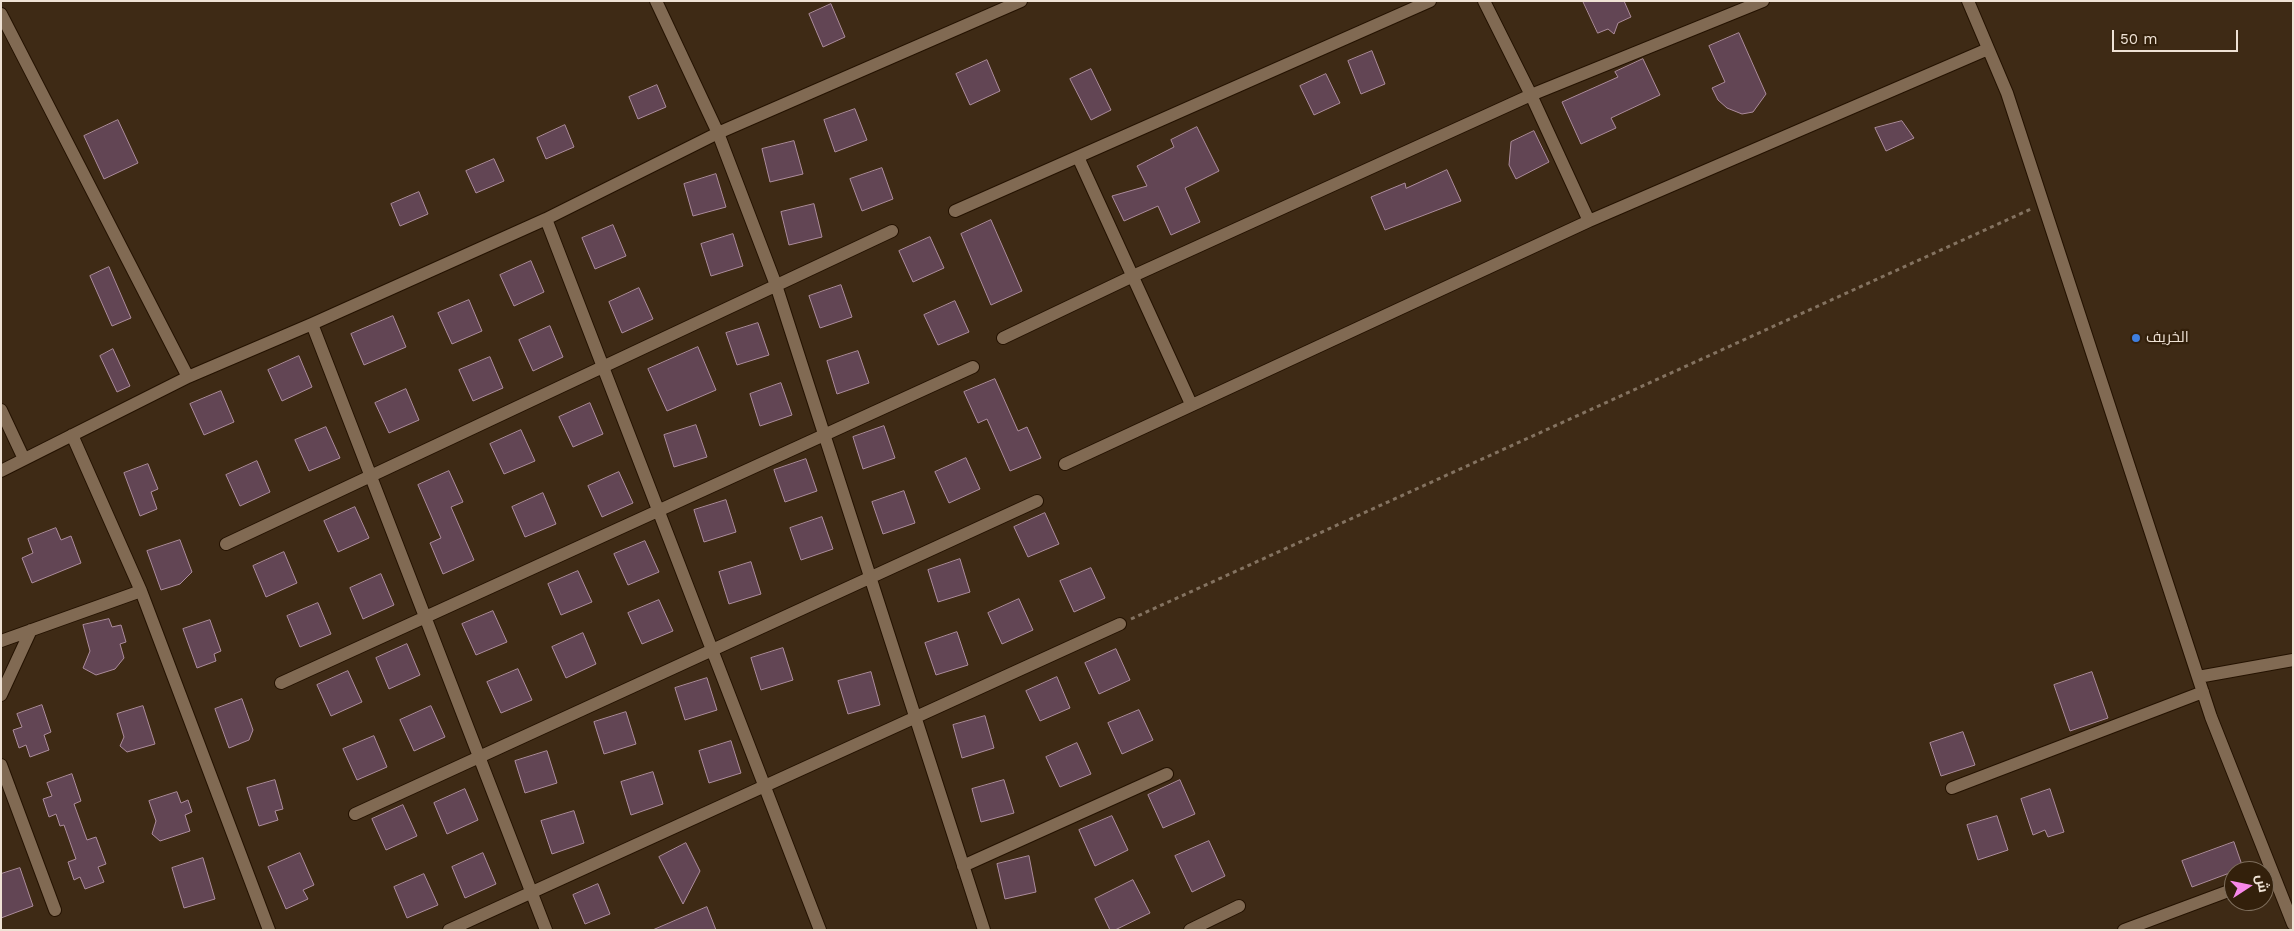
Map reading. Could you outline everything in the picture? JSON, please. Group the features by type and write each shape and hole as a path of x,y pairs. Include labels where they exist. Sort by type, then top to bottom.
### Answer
{"street":[{"path":"656,1 718,133 776,285 984,930"},
{"path":"1,471 188,377 312,324 546,219 718,133 1021,1"},
{"path":"955,212 1430,1"},
{"path":"1484,1 1531,95 1589,220"},
{"path":"1003,338 1133,276 1531,95 1763,1"},
{"path":"1968,1 2007,93 2203,692 2264,861"},
{"path":"1,14 188,377"},
{"path":"1065,464 1589,220 1988,49"},
{"path":"1078,157 1191,404"},
{"path":"546,219 820,930"},
{"path":"226,544 892,231"},
{"path":"312,324 546,930"},
{"path":"281,683 973,367"},
{"path":"1,410 24,459"},
{"path":"72,436 140,591 269,930"},
{"path":"355,814 1037,502"},
{"path":"1,641 140,591"},
{"path":"449,930 1120,624"},
{"path":"1,695 31,630"},
{"path":"2198,677 2293,660"},
{"path":"1952,788 2203,692"},
{"path":"1,765 55,910"},
{"path":"963,866 1167,774"},
{"path":"2274,886 2293,924"},
{"path":"2124,930 2224,893"},
{"path":"1190,930 1240,906"}],"path":[{"path":"1120,624 2043,203"}],"building":[{"path":"1583,1 1624,1 1631,17 1618,23 1614,34 1608,29 1598,33"},
{"path":"831,4 845,37 823,47 809,14"},
{"path":"1739,33 1766,94 1753,112 1742,114 1727,108 1718,100 1712,88 1725,82 1709,46"},
{"path":"1372,51 1385,84 1361,94 1348,61"},
{"path":"1643,59 1660,95 1611,118 1616,128 1581,144 1562,102 1618,77 1615,72"},
{"path":"987,60 1000,91 970,105 956,74"},
{"path":"1091,69 1111,110 1091,120 1070,79"},
{"path":"1326,74 1340,103 1314,115 1300,86"},
{"path":"657,85 666,107 638,119 629,97"},
{"path":"855,109 867,140 835,152 824,120"},
{"path":"118,120 138,163 104,179 84,136"},
{"path":"1902,121 1914,138 1886,151 1875,128"},
{"path":"565,125 574,147 546,159 537,138"},
{"path":"1197,127 1219,171 1185,188 1200,222 1171,235 1158,206 1124,221 1112,196 1147,186 1137,166 1174,147 1171,140"},
{"path":"1534,131 1549,162 1516,179 1509,165 1511,142"},
{"path":"794,141 803,174 770,182 762,149"},
{"path":"494,159 504,181 476,193 466,171"},
{"path":"882,168 893,199 862,211 850,179"},
{"path":"1447,170 1461,201 1385,230 1371,197 1405,183 1406,188"},
{"path":"716,174 726,207 693,216 684,184"},
{"path":"419,192 428,214 400,226 391,204"},
{"path":"814,204 822,237 789,245 781,212"},
{"path":"991,220 1022,291 991,305 961,234"},
{"path":"613,225 626,256 595,269 582,238"},
{"path":"733,234 743,266 711,276 701,244"},
{"path":"930,237 944,268 913,282 899,251"},
{"path":"531,261 544,292 514,306 500,275"},
{"path":"109,267 131,318 112,326 90,276"},
{"path":"841,285 852,317 820,328 809,296"},
{"path":"639,288 653,319 622,333 609,302"},
{"path":"469,300 482,331 452,344 438,313"},
{"path":"955,301 969,332 938,345 924,315"},
{"path":"393,316 406,347 364,365 351,334"},
{"path":"758,323 769,355 737,365 726,333"},
{"path":"550,326 563,357 533,371 519,340"},
{"path":"698,347 716,390 667,411 648,369"},
{"path":"113,349 130,386 117,392 100,356"},
{"path":"858,351 869,383 837,394 827,361"},
{"path":"299,356 312,387 282,401 268,370"},
{"path":"490,357 503,388 473,401 459,370"},
{"path":"995,379 1018,431 1027,427 1041,458 1010,471 987,419 978,423 964,392"},
{"path":"781,383 792,415 760,426 750,394"},
{"path":"406,389 419,420 389,433 375,403"},
{"path":"221,391 234,422 204,435 190,404"},
{"path":"590,403 603,434 573,447 559,417"},
{"path":"696,425 707,457 674,467 664,435"},
{"path":"884,426 895,458 863,469 853,437"},
{"path":"326,427 340,458 309,471 295,440"},
{"path":"521,430 535,461 504,474 490,444"},
{"path":"966,458 980,489 949,503 935,472"},
{"path":"806,459 817,491 785,502 774,470"},
{"path":"257,461 270,492 240,506 226,475"},
{"path":"148,464 158,489 151,492 157,509 140,516 124,473"},
{"path":"449,471 463,502 451,507 474,560 443,574 430,543 441,538 418,485"},
{"path":"619,472 633,503 602,517 588,486"},
{"path":"904,491 915,523 883,534 872,502"},
{"path":"543,493 556,524 525,537 512,507"},
{"path":"726,500 736,532 704,542 694,510"},
{"path":"355,507 369,538 338,552 324,521"},
{"path":"1045,513 1059,544 1028,557 1014,527"},
{"path":"822,517 833,549 801,560 790,528"},
{"path":"56,528 61,540 71,536 81,563 32,583 22,558 33,553 28,539"},
{"path":"180,540 192,572 180,584 161,590 147,551"},
{"path":"645,541 659,572 628,585 614,554"},
{"path":"284,552 297,583 266,597 253,566"},
{"path":"960,559 970,592 938,602 928,570"},
{"path":"751,562 761,594 729,604 719,572"},
{"path":"1091,568 1105,598 1074,612 1060,581"},
{"path":"578,571 592,602 561,615 548,584"},
{"path":"381,574 394,605 363,619 350,588"},
{"path":"1019,599 1033,630 1002,644 988,613"},
{"path":"659,600 673,631 642,644 628,613"},
{"path":"318,603 331,634 300,647 287,616"},
{"path":"493,611 507,642 476,655 462,624"},
{"path":"109,619 112,627 121,625 126,642 120,644 124,658 115,669 96,675 83,668 90,651 83,625"},
{"path":"210,620 221,651 214,654 216,661 197,668 183,629"},
{"path":"957,632 968,665 936,675 925,643"},
{"path":"583,633 596,664 566,678 552,647"},
{"path":"407,644 420,675 389,689 376,658"},
{"path":"783,648 793,680 761,690 751,658"},
{"path":"1116,649 1130,680 1099,694 1085,663"},
{"path":"518,669 532,700 501,713 487,682"},
{"path":"348,671 362,702 331,716 317,685"},
{"path":"871,672 880,705 848,714 838,681"},
{"path":"2092,672 2108,718 2070,731 2054,685"},
{"path":"1057,677 1070,708 1040,721 1026,691"},
{"path":"707,678 717,710 685,720 675,688"},
{"path":"242,699 253,730 249,740 229,748 215,709"},
{"path":"42,705 51,732 44,735 49,750 30,757 26,745 19,748 13,730 22,727 17,714"},
{"path":"143,706 155,744 127,752 120,746 124,737 117,714"},
{"path":"431,706 445,737 414,751 400,720"},
{"path":"1139,710 1153,740 1122,754 1108,723"},
{"path":"626,712 636,744 604,754 594,722"},
{"path":"985,716 994,748 962,758 953,725"},
{"path":"1963,732 1975,765 1941,776 1930,743"},
{"path":"374,736 387,767 357,780 343,749"},
{"path":"731,741 741,773 709,783 699,751"},
{"path":"1077,743 1091,774 1060,787 1046,757"},
{"path":"547,751 557,783 525,793 515,761"},
{"path":"653,772 663,804 631,815 621,782"},
{"path":"72,774 81,801 74,804 87,840 96,837 106,864 98,867 104,882 85,889 80,877 74,880 68,862 76,859 64,825 60,826 56,814 49,817 43,799 52,796 47,783"},
{"path":"275,780 283,809 275,811 278,820 259,826 247,788"},
{"path":"1004,780 1014,813 981,822 972,789"},
{"path":"1180,780 1195,814 1163,828 1148,795"},
{"path":"465,789 478,820 447,834 434,803"},
{"path":"2050,789 2064,832 2048,837 2045,830 2033,835 2021,799"},
{"path":"177,792 181,803 188,800 192,812 185,815 190,831 160,841 152,834 156,821 149,801"},
{"path":"403,805 417,836 386,850 372,819"},
{"path":"574,811 584,843 552,854 541,821"},
{"path":"1112,816 1128,850 1095,866 1079,830"},
{"path":"1997,816 2008,850 1978,860 1967,825"},
{"path":"1209,841 1225,876 1192,892 1175,856"},
{"path":"2234,842 2241,861 2224,861 2224,875 2192,887 2182,861"},
{"path":"686,843 700,871 683,904 659,857"},
{"path":"300,853 314,885 303,890 308,899 286,909 268,867"},
{"path":"483,853 496,884 465,898 452,867"},
{"path":"1029,856 1036,892 1005,899 997,864"},
{"path":"203,858 215,899 184,908 172,868"},
{"path":"20,868 33,906 1,918 1,874"},
{"path":"424,874 438,905 407,918 394,887"},
{"path":"1133,880 1150,913 1115,930 1110,930 1095,899"},
{"path":"598,884 610,914 585,924 573,895"},
{"path":"707,907 716,930 653,930"}],"place":[{"name":"الخريف","path":"2136,338"}]}
